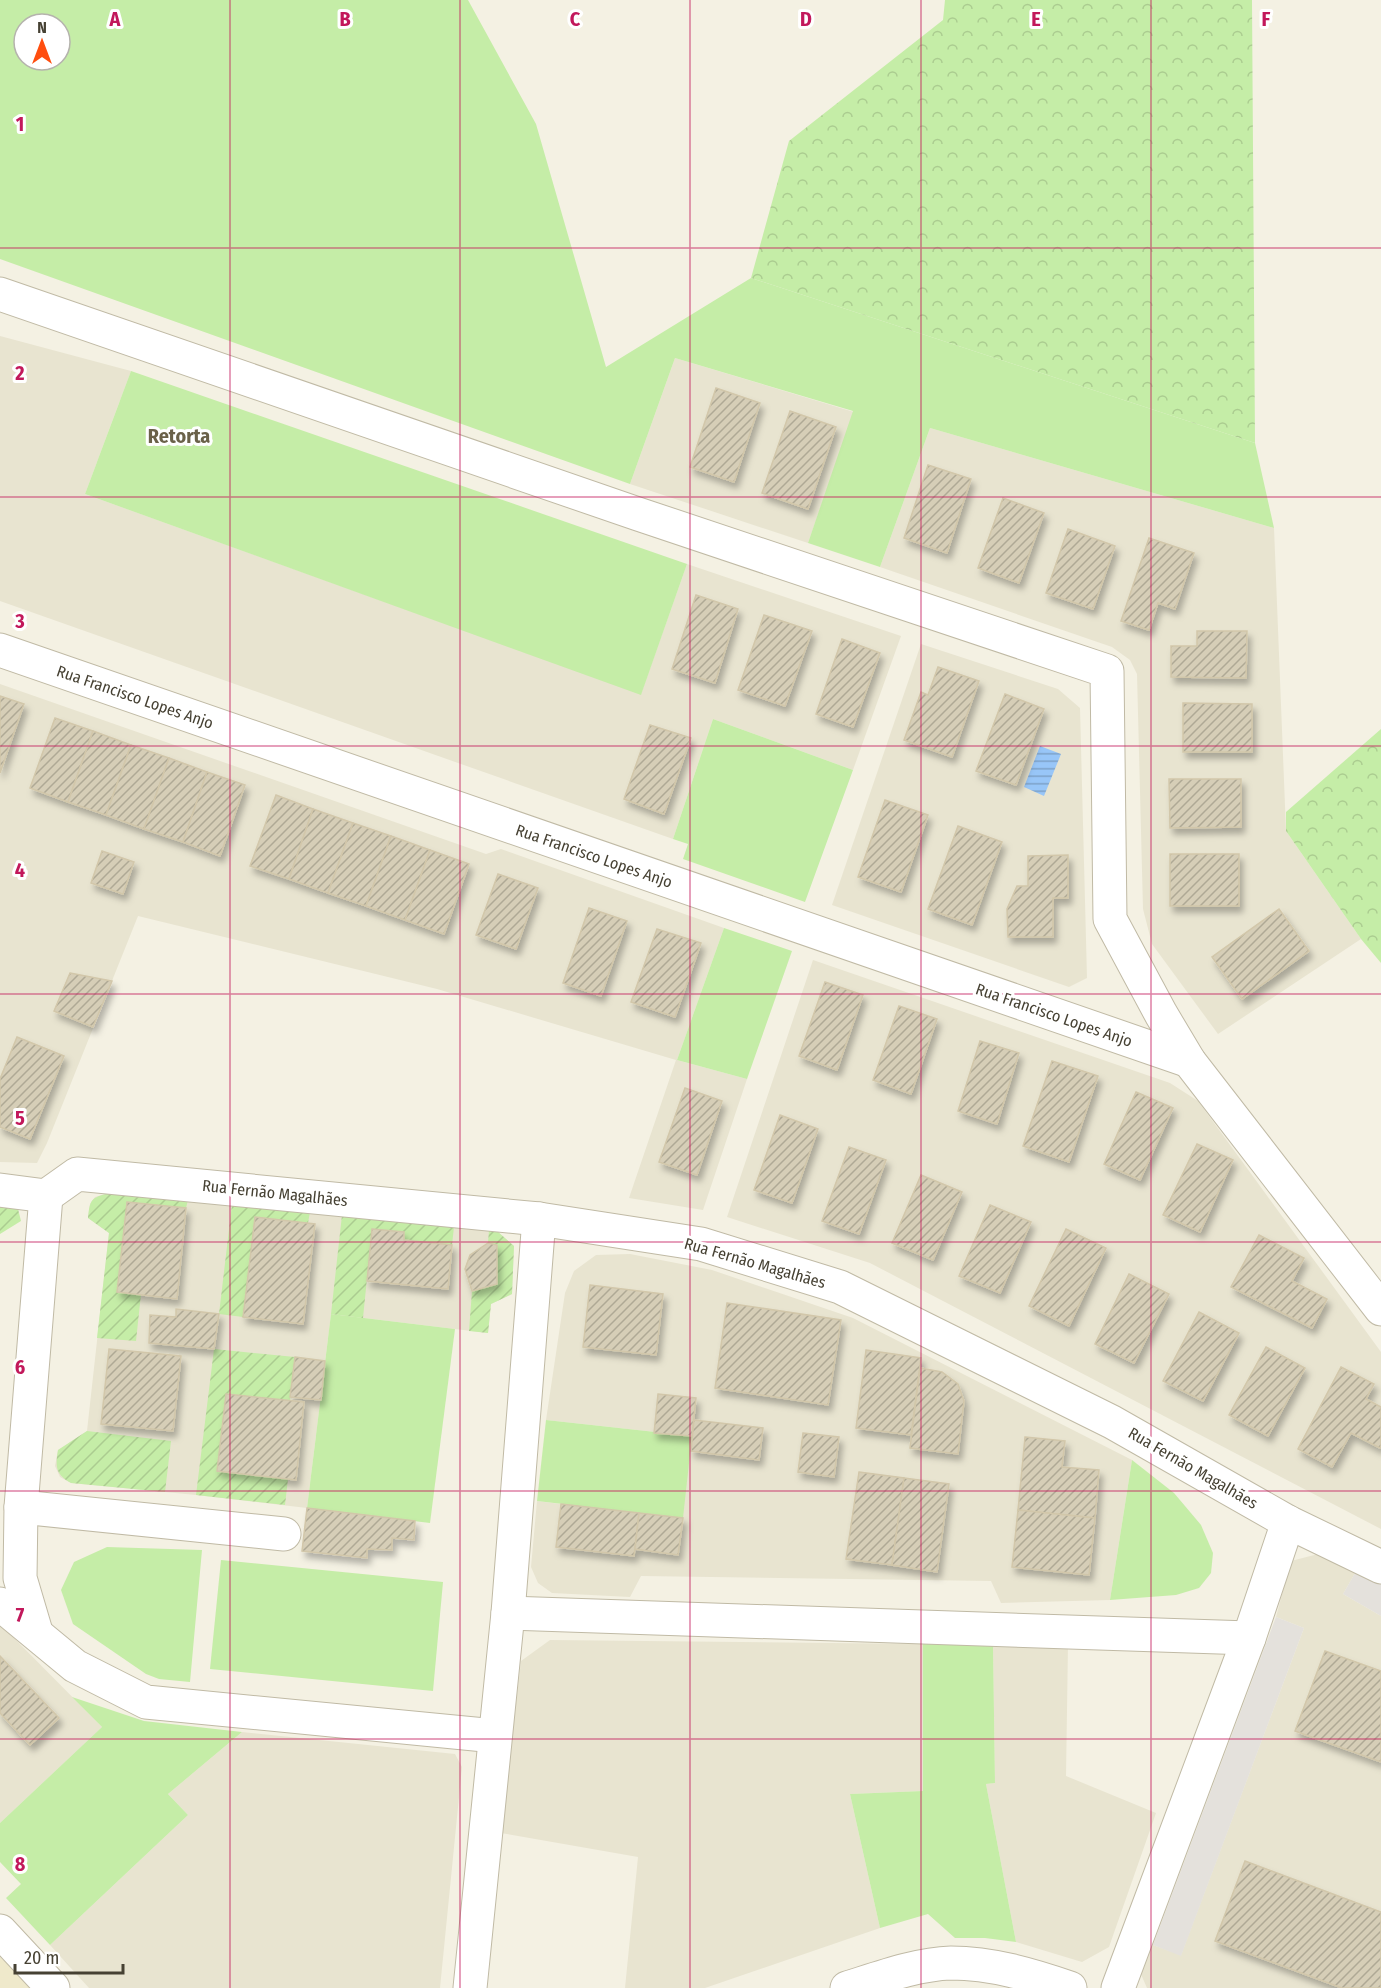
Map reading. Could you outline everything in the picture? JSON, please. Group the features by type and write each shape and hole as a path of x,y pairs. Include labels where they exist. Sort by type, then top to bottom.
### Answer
{"street":[{"path":"0,294 638,514 1107,671 1110,919 1189,1061 1381,1309"},
{"name":"Rua Francisco Lopes Anjo","path":"0,650 1189,1061"},
{"name":"Rua Fernão Magalhães","path":"46,1196 76,1174 539,1219 701,1244 840,1287 1112,1422 1288,1522 1381,1567"},
{"path":"0,1190 46,1196 21,1507 20,1578 36,1632"},
{"path":"470,1988 508,1613 539,1219"},
{"path":"21,1507 284,1534"},
{"path":"1118,1988 1249,1638 1288,1522"},
{"path":"0,1604 75,1666 146,1702 495,1736"},
{"path":"508,1613 1249,1638"},
{"path":"0,1931 53,1988"},
{"path":"847,1988 898,1972 950,1963 1033,1975 1070,1988"}],"shaded area":[{"path":"0,336 131,371 85,494 641,694 687,564 901,636 853,770 713,719 673,839 0,601"},
{"path":"675,358 854,412 808,543 630,484"},
{"path":"930,428 1274,528 1286,831 1361,939 1218,1034 1152,944 1143,909 1137,674 1130,660 1112,647 880,567"},
{"path":"921,644 1058,689 1080,708 1087,978 1069,987 832,905"},
{"path":"0,684 486,854 501,849 724,928 677,1060 747,1079 703,1210 629,1198 676,1060 437,989 138,916 37,1163 0,1162"},
{"path":"813,960 1170,1083 1198,1101 1381,1352 1381,1529 870,1263 727,1217"},
{"path":"109,1193 497,1231 514,1246 512,1294 491,1304 488,1333 331,1314 307,1508 71,1483 60,1477 55,1466 58,1450 87,1431 109,1233 88,1218 90,1204 95,1197"},
{"path":"630,1254 712,1270 853,1318 1132,1460 1110,1600 1001,1603 991,1581 641,1576 630,1597 552,1593 538,1583 531,1567 537,1501 561,1504 692,1436 546,1420 565,1293 574,1271 596,1255"},
{"path":"1322,1553 1358,1568 1343,1594 1381,1616 1381,1988 1147,1988 1140,1972 1153,1945 1181,1955 1304,1628 1276,1617 1291,1561"},
{"path":"1358,1568 1381,1581 1381,1616 1343,1594"},
{"path":"1276,1617 1304,1628 1181,1956 1153,1945"},
{"path":"0,1624 102,1727 0,1823"},
{"path":"550,1640 923,1644 923,1791 850,1794 880,1928 705,1988 625,1988 638,1857 501,1833 521,1661"},
{"path":"1068,1644 1066,1776 1156,1813 1109,1947 1082,1962 1016,1942 986,1784 995,1783 993,1645"},
{"path":"242,1732 455,1754 462,1767 440,1988 89,1988 50,1945 188,1815 168,1794"},
{"path":"0,1957 32,1988 0,1988"}],"green space":[{"path":"0,0 468,0 536,124 606,367 751,278 1255,443 1274,528 930,428 880,567 808,543 853,411 675,358 630,484 0,259"},
{"path":"945,0 1252,0 1255,443 751,278 789,141 943,20"},
{"path":"131,371 687,564 641,695 85,494"},
{"path":"713,719 853,770 805,902 683,859 688,844 673,839"},
{"path":"1381,729 1381,963 1361,939 1286,831 1286,812"},
{"path":"724,928 792,951 747,1079 677,1060"},
{"path":"109,1193 188,1200 186,1208 127,1202 117,1292 141,1294 136,1341 97,1338 109,1233 88,1218 92,1200"},
{"path":"0,1201 8,1202 18,1209 21,1221 0,1234"},
{"path":"232,1204 310,1212 308,1223 256,1217 243,1317 219,1314"},
{"path":"342,1215 454,1227 452,1245 404,1240 404,1232 372,1229 363,1318 331,1314"},
{"path":"489,1230 497,1231 514,1246 512,1294 491,1304 488,1333 469,1331 472,1291 497,1283 497,1245 488,1243"},
{"path":"331,1314 455,1329 430,1523 307,1508"},
{"path":"214,1349 295,1357 290,1401 226,1394 217,1471 288,1479 285,1505 196,1495"},
{"path":"546,1420 692,1436 683,1518 537,1501"},
{"path":"87,1431 171,1441 165,1492 71,1483 62,1477 58,1470 58,1450"},
{"path":"1132,1460 1174,1493 1201,1525 1213,1553 1211,1573 1199,1588 1176,1595 1110,1600"},
{"path":"107,1547 202,1550 190,1682 159,1679 146,1674 73,1624 61,1590 74,1562"},
{"path":"221,1560 443,1582 433,1691 210,1669"},
{"path":"923,1644 993,1645 995,1783 986,1784 1016,1942 985,1938 955,1938 928,1914 880,1928 850,1794 923,1791"},
{"path":"72,1697 144,1721 242,1732 168,1794 188,1815 50,1945 6,1898 21,1884 0,1862 0,1823 102,1727"}],"water":[{"path":"1040,746 1061,754 1044,796 1024,787"}],"building":[{"path":"716,388 760,403 734,482 690,467"},
{"path":"790,411 836,427 808,509 762,493"},
{"path":"928,465 971,479 947,553 904,538"},
{"path":"1003,498 1044,513 1019,583 978,568"},
{"path":"1068,529 1115,546 1093,609 1046,593"},
{"path":"1149,538 1194,553 1175,609 1158,603 1149,630 1121,621"},
{"path":"696,595 738,609 715,683 672,669"},
{"path":"764,615 812,631 785,706 738,690"},
{"path":"1197,631 1247,631 1246,678 1171,677 1171,646 1197,646"},
{"path":"842,639 880,653 853,727 816,714"},
{"path":"938,667 979,681 952,757 904,740 921,692 928,695"},
{"path":"1005,694 1044,709 1016,785 976,771"},
{"path":"0,696 24,704 0,773"},
{"path":"1183,703 1252,704 1252,752 1183,752"},
{"path":"55,718 93,731 68,802 30,788"},
{"path":"650,725 691,738 664,814 624,799"},
{"path":"93,731 131,745 106,815 68,802"},
{"path":"131,745 169,758 144,829 106,815"},
{"path":"169,758 207,772 183,842 144,829"},
{"path":"207,772 245,785 220,856 183,842"},
{"path":"1169,779 1241,779 1241,827 1170,828"},
{"path":"276,795 313,809 289,879 250,866"},
{"path":"885,800 928,815 901,892 858,877"},
{"path":"313,809 353,823 328,893 289,879"},
{"path":"353,823 391,836 366,906 328,893"},
{"path":"958,826 1002,842 972,925 928,909"},
{"path":"391,836 430,850 405,920 366,906"},
{"path":"430,850 469,864 444,934 405,920"},
{"path":"102,851 134,862 123,894 91,883"},
{"path":"1170,854 1239,854 1239,906 1170,906"},
{"path":"1068,855 1068,898 1053,898 1053,937 1008,937 1007,909 1017,886 1028,886 1028,856"},
{"path":"498,874 538,888 516,949 476,935"},
{"path":"589,908 627,921 601,996 563,983"},
{"path":"1279,909 1309,951 1242,999 1212,957"},
{"path":"657,929 701,943 675,1017 631,1002"},
{"path":"70,973 112,981 93,1027 54,1011"},
{"path":"825,982 863,995 837,1070 799,1056"},
{"path":"899,1006 937,1019 911,1094 873,1080"},
{"path":"17,1037 64,1056 30,1139 0,1127 0,1079"},
{"path":"980,1041 1019,1053 997,1124 958,1111"},
{"path":"1052,1061 1098,1076 1069,1162 1023,1146"},
{"path":"685,1088 722,1101 697,1175 659,1162"},
{"path":"1136,1092 1173,1108 1140,1180 1104,1164"},
{"path":"780,1115 818,1129 792,1203 754,1190"},
{"path":"1197,1144 1233,1160 1200,1232 1163,1215"},
{"path":"849,1147 886,1160 859,1234 822,1221"},
{"path":"921,1175 962,1192 933,1260 892,1243"},
{"path":"127,1202 186,1208 177,1299 117,1292"},
{"path":"990,1205 1031,1222 1000,1293 959,1276"},
{"path":"255,1217 315,1224 303,1324 243,1317"},
{"path":"372,1229 404,1232 404,1240 452,1245 448,1289 367,1281"},
{"path":"1066,1229 1106,1248 1069,1326 1029,1306"},
{"path":"1259,1235 1304,1258 1292,1281 1327,1299 1312,1328 1231,1287"},
{"path":"488,1243 497,1245 497,1284 472,1291 465,1269 470,1255"},
{"path":"1129,1274 1169,1294 1134,1363 1095,1344"},
{"path":"590,1285 663,1294 656,1355 583,1347"},
{"path":"727,1303 841,1320 828,1405 715,1388"},
{"path":"176,1309 219,1314 214,1349 149,1343 150,1315 176,1317"},
{"path":"1199,1312 1239,1333 1203,1401 1163,1381"},
{"path":"1266,1347 1305,1368 1268,1436 1229,1415"},
{"path":"109,1349 181,1356 173,1431 101,1424"},
{"path":"866,1350 921,1358 911,1435 856,1428"},
{"path":"295,1357 325,1361 321,1400 290,1397"},
{"path":"1341,1367 1374,1384 1366,1399 1381,1407 1381,1446 1380,1448 1351,1433 1332,1467 1298,1449"},
{"path":"920,1368 942,1372 958,1384 964,1401 958,1454 910,1448"},
{"path":"226,1394 304,1402 296,1480 217,1471"},
{"path":"658,1394 696,1398 692,1436 654,1433"},
{"path":"694,1420 763,1428 759,1460 691,1451"},
{"path":"803,1433 839,1437 834,1477 798,1472"},
{"path":"1025,1437 1065,1441 1062,1467 1099,1470 1095,1518 1018,1510"},
{"path":"859,1472 904,1478 892,1565 846,1559"},
{"path":"904,1478 949,1484 937,1572 892,1565"},
{"path":"561,1504 639,1513 634,1556 556,1547"},
{"path":"307,1508 415,1521 414,1540 392,1538 392,1550 367,1549 367,1558 302,1551"},
{"path":"1018,1510 1095,1518 1089,1575 1012,1567"},
{"path":"639,1513 683,1518 678,1555 635,1549"},
{"path":"1325,1651 1381,1671 1381,1762 1295,1731"},
{"path":"0,1656 59,1718 30,1745 0,1713"},
{"path":"1245,1861 1381,1912 1381,1988 1342,1988 1215,1941"}],"district":[{"name":"Retorta","path":"179,436"}]}
